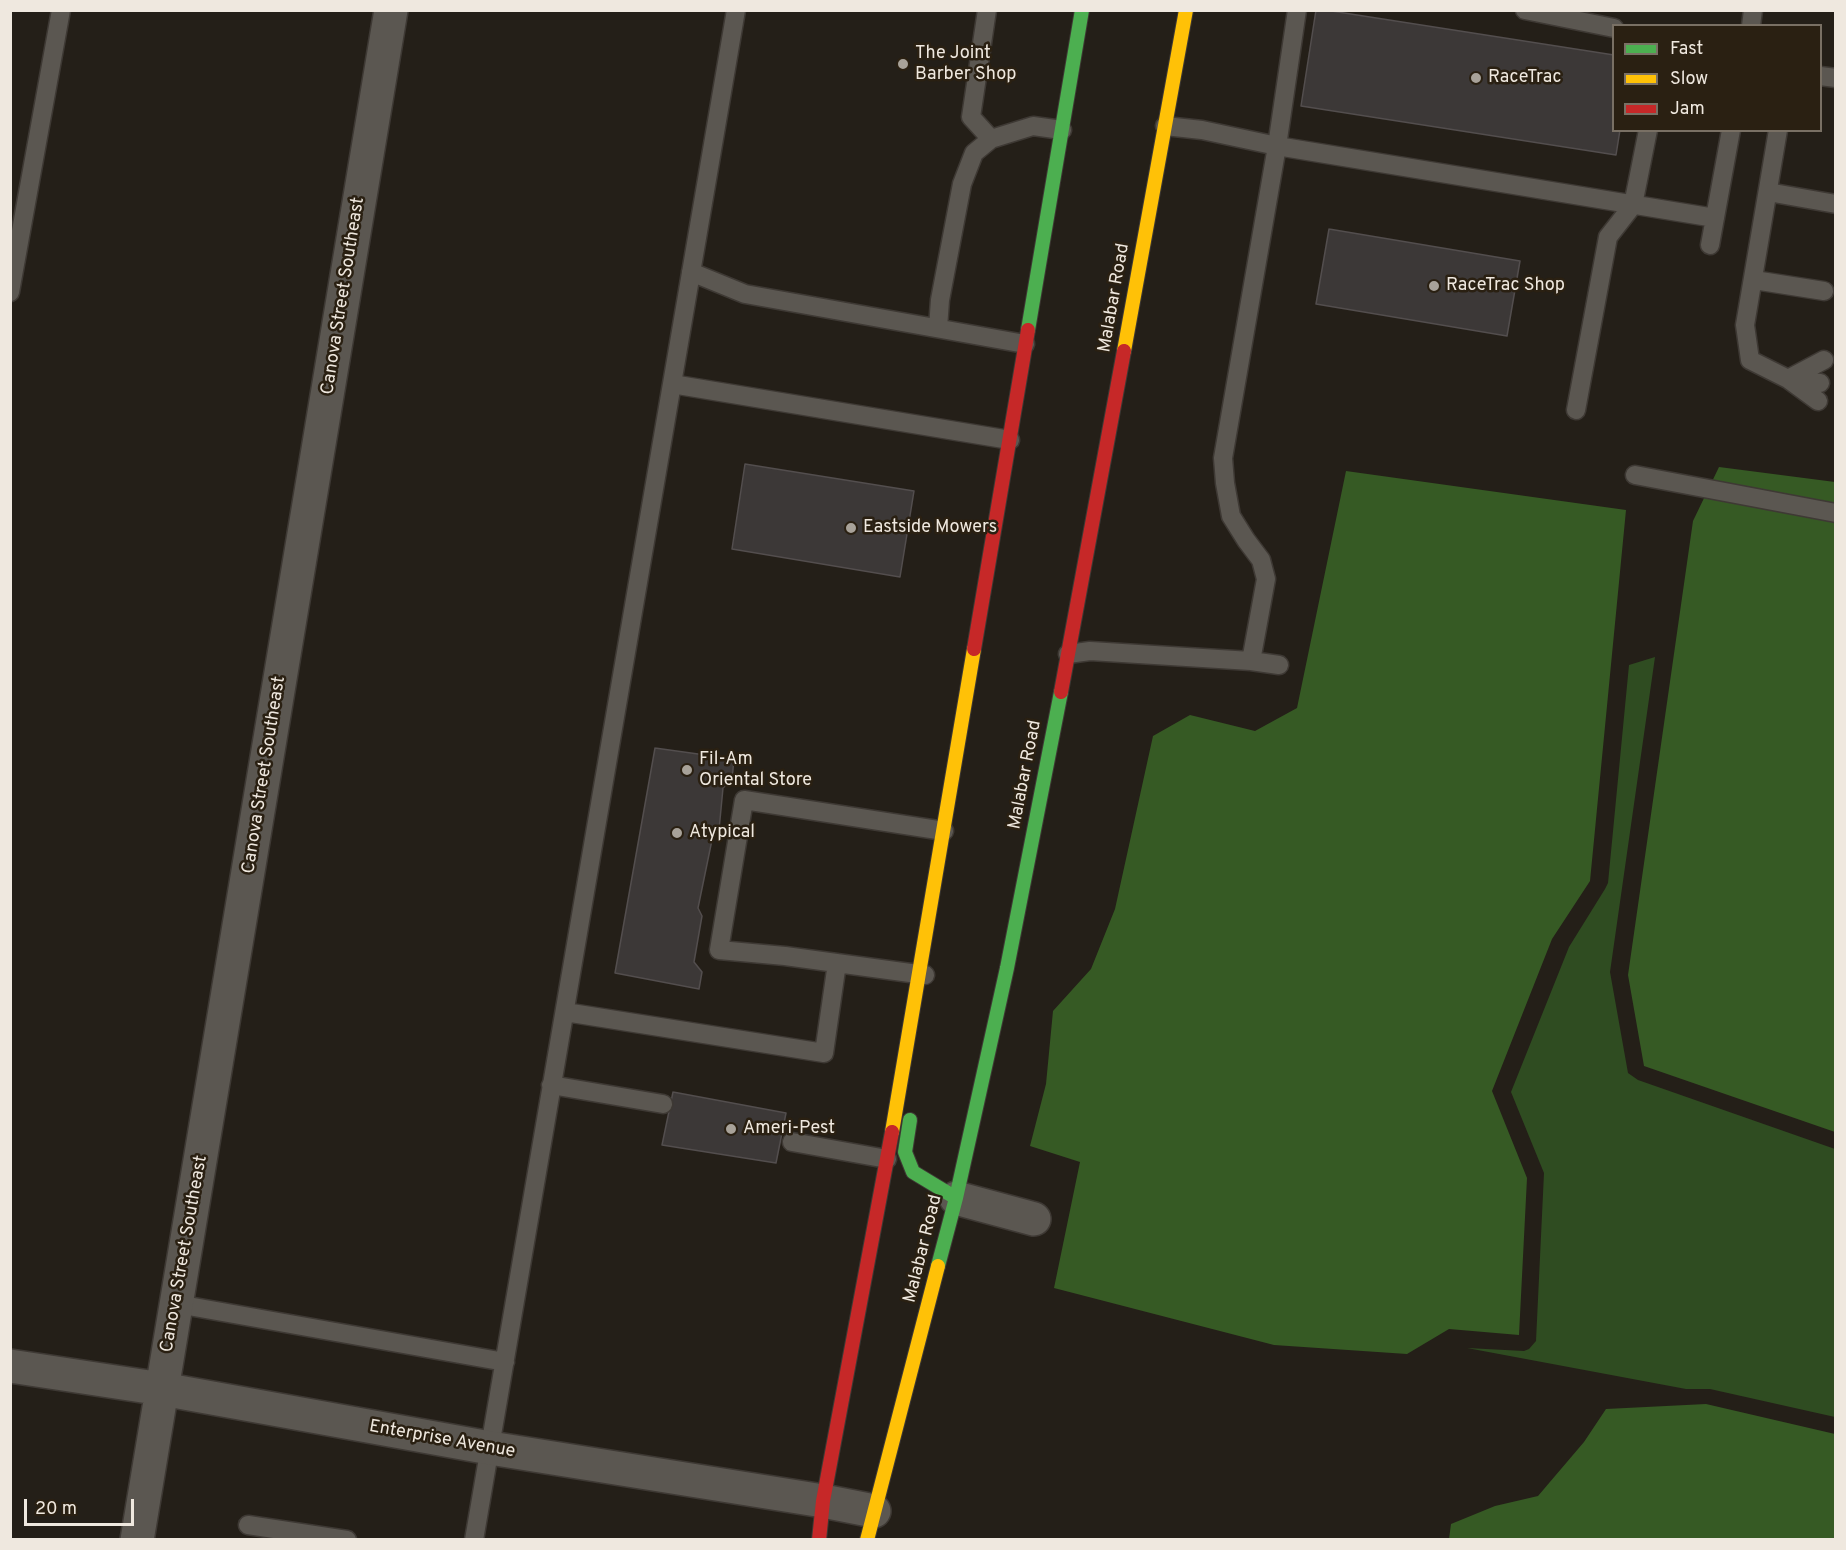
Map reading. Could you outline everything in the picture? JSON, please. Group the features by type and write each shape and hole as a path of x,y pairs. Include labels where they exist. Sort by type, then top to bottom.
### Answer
{"main road":[{"path":"819,1539 823,1501 887,1159 931,975 934,884 1082,10"},
{"name":"Malabar Road","path":"871,1525 956,1198 1007,969 1068,654 1186,10"},
{"path":"934,884 939,925"},
{"path":"912,1108 905,1152 914,1172 956,1198"}],"street":[{"name":"Canova Street Southeast","path":"137,1539 392,10"},
{"path":"956,1198 1034,1219"},
{"name":"Enterprise Avenue","path":"10,1366 162,1389 490,1449 823,1501 871,1525"}],"lane":[{"path":"10,292 61,10"},
{"path":"474,1539 736,10"},
{"path":"987,10 971,117 991,139"},
{"path":"1251,661 1266,579 1261,560 1231,516 1223,458 1277,146 1297,10"},
{"path":"1525,10 1612,28"},
{"path":"938,328 940,300 962,184 974,153 991,139 1033,126 1062,130"},
{"path":"1165,126 1202,130 1277,146 1715,219"},
{"path":"1576,410 1608,237 1633,205 1648,132"},
{"path":"1710,245 1731,132"},
{"path":"1778,132 1745,325 1750,360 1788,379 1828,394"},
{"path":"1768,192 1836,204"},
{"path":"691,272 745,294 1025,344"},
{"path":"1754,280 1824,291"},
{"path":"1788,379 1831,361"},
{"path":"672,384 1010,440"},
{"path":"1635,475 1836,513"},
{"path":"1068,654 1090,651 1251,661 1279,665"},
{"path":"931,975 719,950 744,800 944,831"},
{"path":"565,1012 824,1053 837,963"},
{"path":"551,1085 663,1104"},
{"path":"792,1142 887,1159"},
{"path":"177,1304 505,1362"},
{"path":"249,1525 346,1539"}],"green space":[{"path":"1719,467 1835,482 1835,1132 1644,1066 1628,975 1693,521"},
{"path":"1346,471 1626,510 1590,881 1552,939 1492,1091 1527,1178 1519,1335 1449,1329 1407,1354 1274,1345 1054,1288 1080,1162 1030,1146 1046,1084 1053,1011 1091,969 1115,909 1153,736 1190,715 1255,731 1297,708"},
{"path":"1655,657 1610,972 1628,1073 1638,1080 1835,1149 1835,1417 1710,1389 1686,1389 1467,1348 1524,1351 1536,1341 1544,1173 1511,1092 1569,947 1608,883 1629,665"},
{"path":"1706,1404 1835,1434 1835,1539 1449,1539 1451,1524 1495,1506 1538,1496 1584,1442 1606,1409"}],"building":[{"path":"1316,10 1325,10 1612,55 1612,132 1620,132 1616,155 1301,106"},
{"path":"1329,229 1520,261 1507,336 1316,304"},
{"path":"745,464 914,491 900,577 732,549"},
{"path":"655,748 734,759 732,780 723,788 719,830 713,835 698,908 702,916 694,962 702,972 699,989 615,973"},
{"path":"673,1092 786,1113 776,1163 662,1145"}],"traffic: fast":[{"path":"1028,330 1082,10"},
{"path":"938,1266 956,1198 1007,968 1061,692"},
{"path":"910,1120 905,1152 913,1172 956,1198"}],"traffic: slow":[{"path":"1124,351 1186,10"},
{"path":"892,1132 974,649"},
{"path":"867,1540 938,1266"}],"traffic: jam":[{"path":"974,649 1028,330"},
{"path":"1061,692 1124,351"},
{"path":"819,1540 823,1501 892,1132"}],"place":[{"name":"The Joint Barber Shop","path":"903,64"},
{"name":"RaceTrac","path":"1476,78"},
{"name":"RaceTrac Shop","path":"1434,286"},
{"name":"Eastside Mowers","path":"851,528"},
{"name":"Fil-Am Oriental Store","path":"687,770"},
{"name":"Atypical","path":"677,833"},
{"name":"Ameri-Pest","path":"731,1129"}]}
